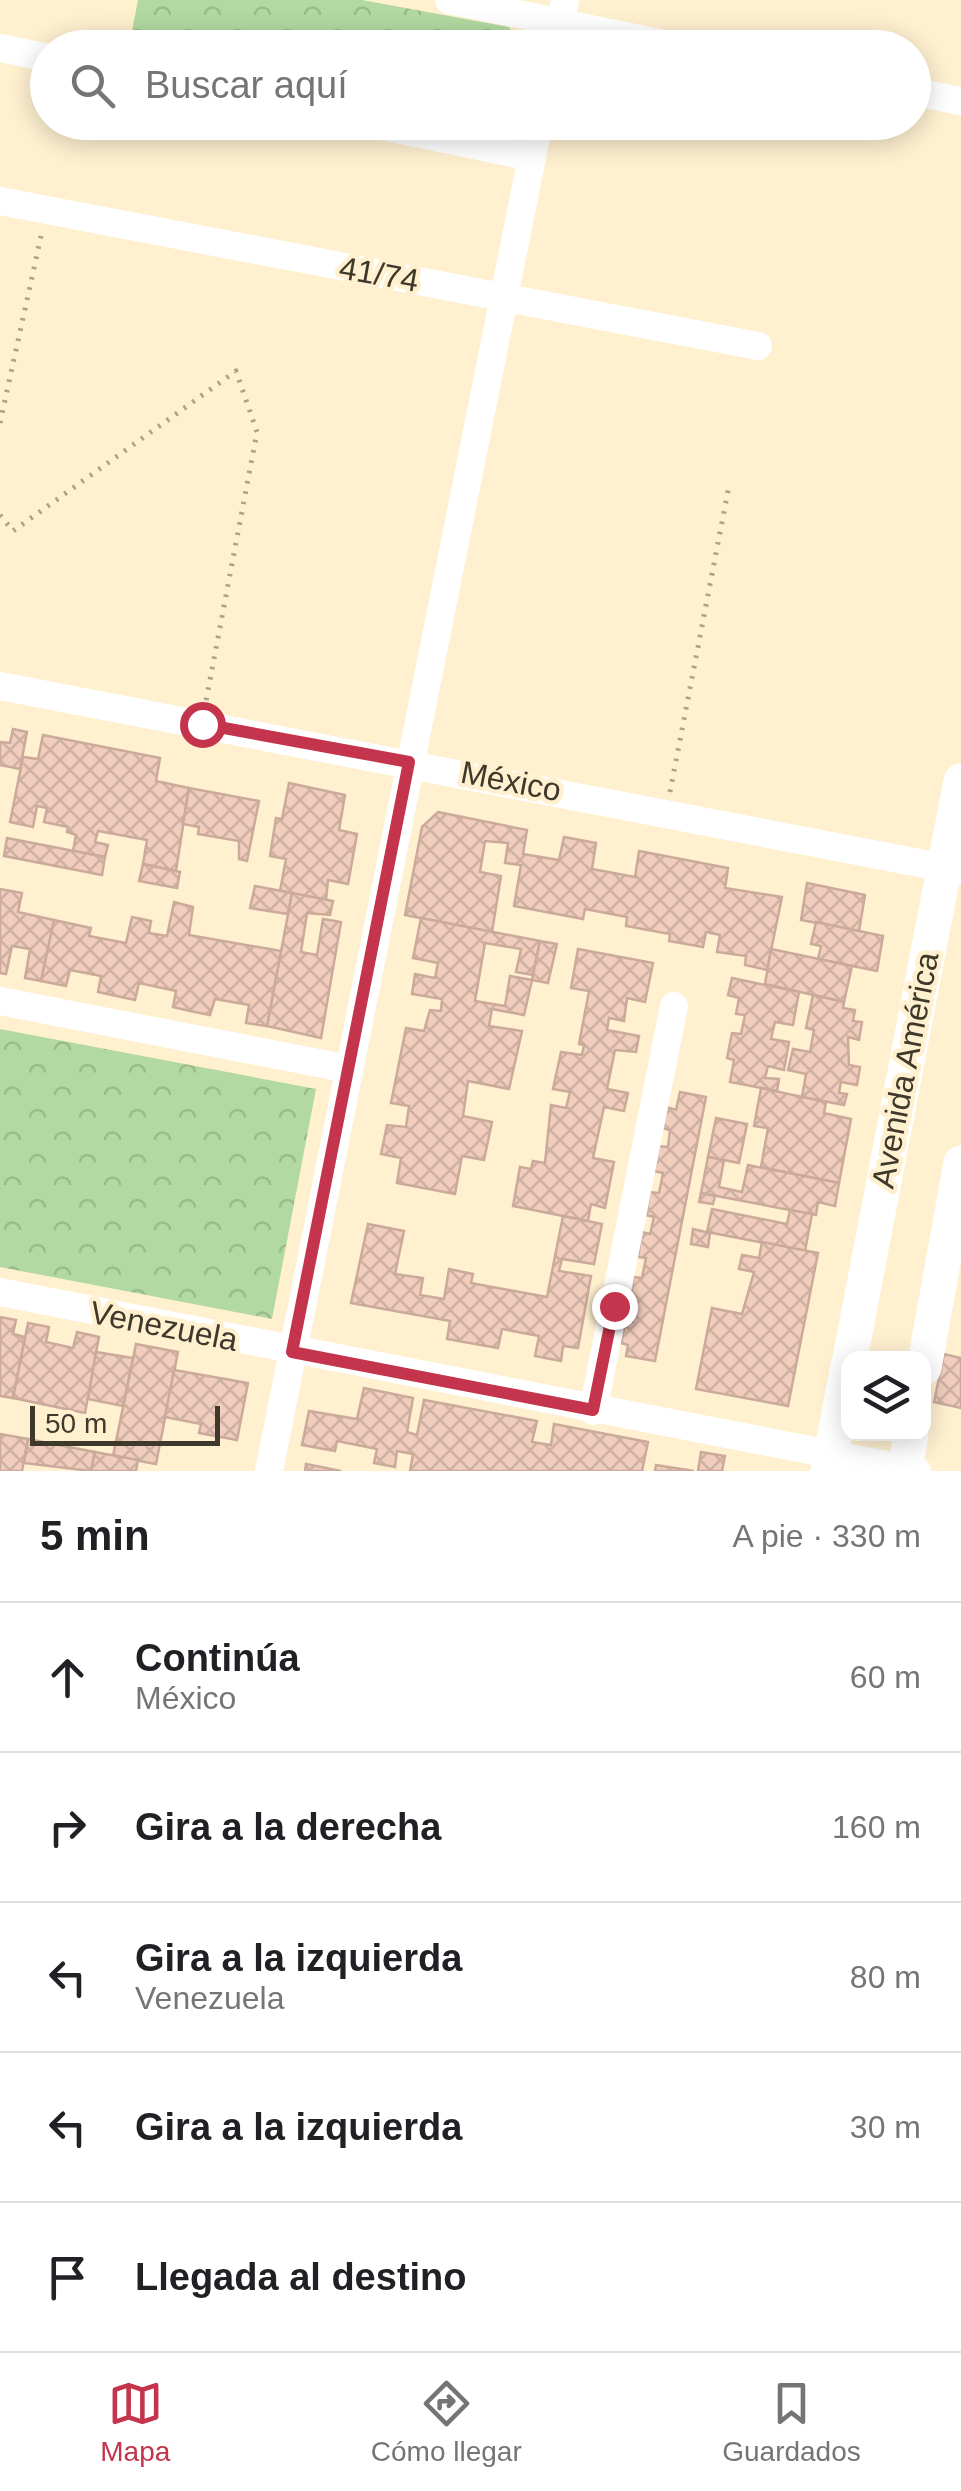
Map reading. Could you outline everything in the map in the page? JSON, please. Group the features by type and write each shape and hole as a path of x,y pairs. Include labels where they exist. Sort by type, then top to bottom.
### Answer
{"main road":[{"name":"Avenida América","path":"851,1351 952,869 961,781"},
{"path":"927,1351 960,1174"},
{"name":"Avenida América","path":"830,1463 841,1405"},
{"path":"909,1470 911,1441"}],"street":[{"path":"449,0 591,30"},
{"path":"0,48 30,54"},
{"path":"931,95 961,101"},
{"path":"450,140 532,157"},
{"path":"269,1471 535,140"},
{"name":"41/74","path":"0,201 260,254 502,295 758,346"},
{"name":"México","path":"0,686 952,869"},
{"path":"0,1001 349,1069"},
{"path":"593,1410 674,1006"},
{"name":"Venezuela","path":"0,1292 593,1410 830,1463 909,1470"}],"path":[{"path":"0,424 47,209"},
{"path":"0,515 13,531 236,371 257,432 202,724"},
{"path":"666,812 729,486"}],"green space":[{"path":"138,0 362,0 510,30 132,30"},
{"path":"0,1029 316,1089 272,1319 0,1267"}],"building":[{"path":"13,729 27,732 20,769 0,765 0,742 10,743"},
{"path":"43,735 160,758 156,781 189,788 176,871 143,864 147,840 98,831 95,842 108,845 105,857 73,851 76,835 67,832 68,827 44,822 47,808 37,806 33,827 10,822 23,757 38,759"},
{"path":"289,783 345,795 339,830 357,834 348,884 328,880 326,900 280,891 286,859 270,856 276,818 282,819"},
{"path":"189,788 259,801 247,861 239,859 239,841 198,834 199,827 183,824"},
{"path":"438,812 527,830 523,854 559,860 564,837 596,843 592,869 635,877 639,851 728,868 725,888 782,897 767,970 745,965 746,956 717,952 720,935 706,932 703,947 669,941 670,934 626,926 627,917 585,909 583,919 514,906 521,865 505,863 508,843 485,841 480,872 501,876 492,932 405,915 422,827"},
{"path":"7,838 105,857 102,875 4,856"},
{"path":"143,864 180,872 177,888 139,881"},
{"path":"807,883 865,895 859,931 801,920"},
{"path":"255,886 292,893 288,914 250,908"},
{"path":"0,889 22,893 18,912 54,920 41,981 25,978 30,949 12,946 6,974 0,973"},
{"path":"292,893 333,901 330,915 307,913 301,952 317,955 323,919 341,922 321,1038 267,1026"},
{"path":"174,902 193,907 189,935 281,951 267,1026 246,1023 249,1005 215,999 210,1015 173,1007 176,991 139,983 135,1000 98,992 101,976 70,970 66,986 41,981 54,920 91,928 89,936 126,943 132,917 151,921 149,933 167,936"},
{"path":"421,918 540,941 533,975 516,972 521,949 485,943 475,1001 505,1006 510,976 532,980 524,1015 492,1009 489,1026 522,1031 509,1089 468,1081 463,1116 492,1122 484,1160 462,1156 455,1194 397,1183 401,1158 381,1154 387,1125 406,1127 409,1106 391,1103 406,1028 424,1031 430,1010 441,1011 442,999 412,994 415,974 435,978 438,963 413,958"},
{"path":"816,922 883,936 877,971 818,959 821,946 811,944"},
{"path":"540,941 557,944 548,983 532,980"},
{"path":"578,949 653,963 645,1002 627,998 624,1021 609,1018 607,1030 639,1036 636,1052 615,1050 607,1089 628,1093 624,1111 604,1107 593,1158 614,1162 605,1208 591,1204 588,1221 513,1206 520,1167 531,1169 533,1161 545,1163 551,1105 566,1108 570,1092 553,1089 561,1052 582,1055 584,1045 579,1044 589,991 571,988"},
{"path":"771,949 852,966 844,1002 765,984"},
{"path":"732,978 799,992 793,1025 775,1022 771,1039 789,1042 784,1070 768,1066 765,1078 779,1079 777,1091 730,1082 734,1060 727,1058 732,1033 741,1034 745,1015 736,1014 739,998 728,995"},
{"path":"813,995 844,1002 843,1008 855,1010 853,1021 862,1022 859,1040 848,1037 849,1065 860,1067 857,1085 841,1082 839,1093 847,1094 844,1105 802,1097 806,1074 788,1070 793,1049 810,1052 814,1030 806,1028"},
{"path":"761,1088 826,1102 824,1113 851,1119 839,1183 761,1167 768,1128 754,1126"},
{"path":"680,1092 706,1097 655,1361 626,1356 628,1345 621,1343 626,1320 633,1322 636,1301 630,1300 634,1277 642,1278 646,1258 638,1257 642,1232 650,1234 654,1217 646,1215 650,1192 659,1193 663,1173 654,1171 659,1146 668,1147 670,1130 662,1128 667,1107 676,1110"},
{"path":"716,1118 747,1124 739,1163 708,1157"},
{"path":"708,1157 724,1160 719,1187 742,1192 748,1165 839,1183 835,1206 818,1202 816,1215 701,1193"},
{"path":"701,1193 715,1196 713,1204 699,1202"},
{"path":"712,1209 787,1224 790,1210 812,1214 805,1251 707,1232"},
{"path":"563,1216 602,1224 594,1264 562,1259 559,1271 591,1276 578,1348 563,1346 561,1361 535,1356 539,1336 502,1329 498,1348 447,1339 450,1321 351,1303 368,1224 404,1231 395,1274 423,1278 420,1295 444,1299 449,1269 473,1274 471,1283 547,1297"},
{"path":"693,1229 710,1233 708,1247 691,1244"},
{"path":"762,1242 818,1253 788,1406 696,1389 712,1308 742,1314 754,1272 739,1269 742,1255 759,1258"},
{"path":"0,1317 16,1320 13,1334 25,1337 13,1398 0,1396"},
{"path":"28,1323 49,1327 46,1342 73,1348 77,1332 99,1337 85,1413 13,1398"},
{"path":"136,1344 178,1352 156,1464 113,1456"},
{"path":"96,1352 133,1358 123,1406 88,1399"},
{"path":"944,1354 961,1358 961,1408 934,1402"},
{"path":"174,1370 248,1383 237,1440 199,1433 201,1424 165,1417"},
{"path":"364,1388 413,1398 407,1432 417,1435 424,1400 537,1421 532,1442 551,1445 554,1424 648,1442 642,1471 410,1471 413,1454 397,1451 395,1467 374,1463 377,1449 337,1441 335,1451 302,1445 309,1411 357,1419"},
{"path":"0,1434 28,1439 22,1471 0,1471"},
{"path":"28,1439 95,1452 91,1471 24,1463"},
{"path":"95,1452 138,1460 136,1471 91,1471"},
{"path":"701,1452 725,1456 722,1471 698,1471"},
{"path":"306,1464 341,1471 305,1471"},
{"path":"656,1465 694,1471 655,1471"}],"route":[{"path":"202,724 409,762 292,1352 593,1410 614,1306"}]}
